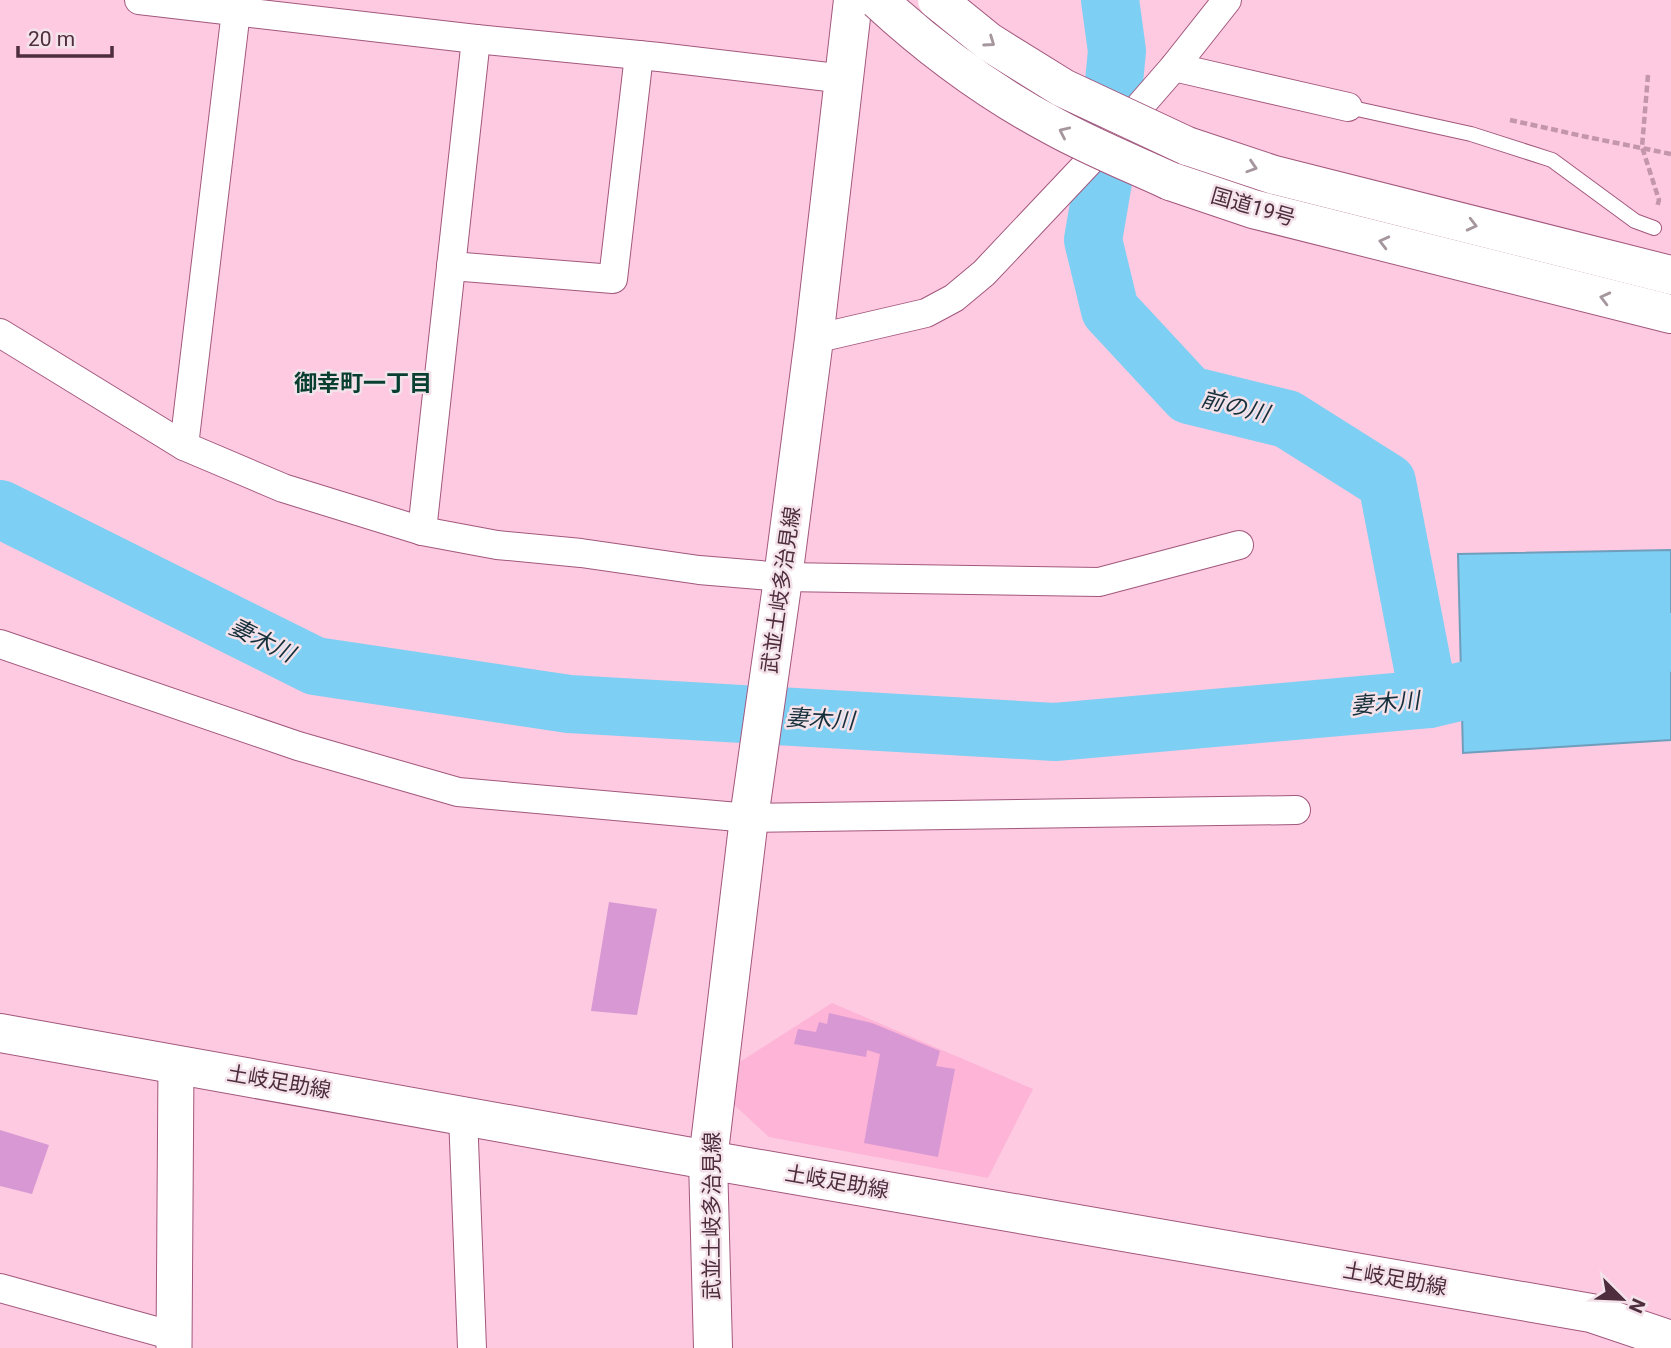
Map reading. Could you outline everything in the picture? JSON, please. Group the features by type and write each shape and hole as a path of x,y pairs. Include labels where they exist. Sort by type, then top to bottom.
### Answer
{"main road":[{"name":"武並土岐多治見線","path":"713,1348 708,1160 750,809 814,339 853,0"},
{"name":"国道19号","path":"878,0 972,78 1054,127 1170,181 1252,209 1671,314"},
{"name":"国道19号","path":"937,0 989,42 1063,88 1187,146 1273,174 1671,275"},
{"name":"土岐足助線","path":"0,1033 708,1160 1591,1313 1671,1340"}],"street":[{"path":"139,0 845,79"},
{"path":"814,339 926,313 954,298 984,273 1120,129 1227,0"},
{"path":"184,446 236,11"},
{"path":"422,531 476,39"},
{"path":"451,266 612,279 639,55"},
{"path":"1174,67 1348,107"},
{"path":"0,333 184,446 283,488 422,531 497,545 581,553 782,585 1099,582 1239,545"},
{"path":"0,644 298,746 458,792 750,809 1296,810"},
{"path":"0,1288 174,1342 176,1063"},
{"path":"463,1115 472,1348"}],"lane":[{"path":"1348,107 1471,134 1552,160 1635,222 1654,228"}],"path":[{"path":"1648,75 1642,147 1659,200 1654,228"},
{"path":"1520,122 1671,154"}],"shaded area":[{"path":"832,1003 1033,1089 988,1178 769,1137 731,1102 735,1065"}],"water":[{"path":"1671,550 1671,740 1463,753 1458,554"}],"building":[{"path":"609,902 657,909 637,1015 591,1011"},
{"path":"829,1013 872,1023 940,1051 936,1066 955,1069 938,1157 864,1143 880,1054 867,1050 866,1057 794,1044 798,1029 816,1032 819,1022 827,1024"},
{"path":"0,1130 49,1145 32,1194 0,1186"}],"waterway":[{"name":"前の川","path":"1110,0 1117,51 1106,164 1093,240 1110,310 1189,395 1287,419 1387,482 1429,699"},
{"name":"妻木川","path":"0,509 315,666 569,704 1055,732 1429,699 1671,642"}],"district":[{"name":"御幸町一丁目","path":"363,383"}]}
